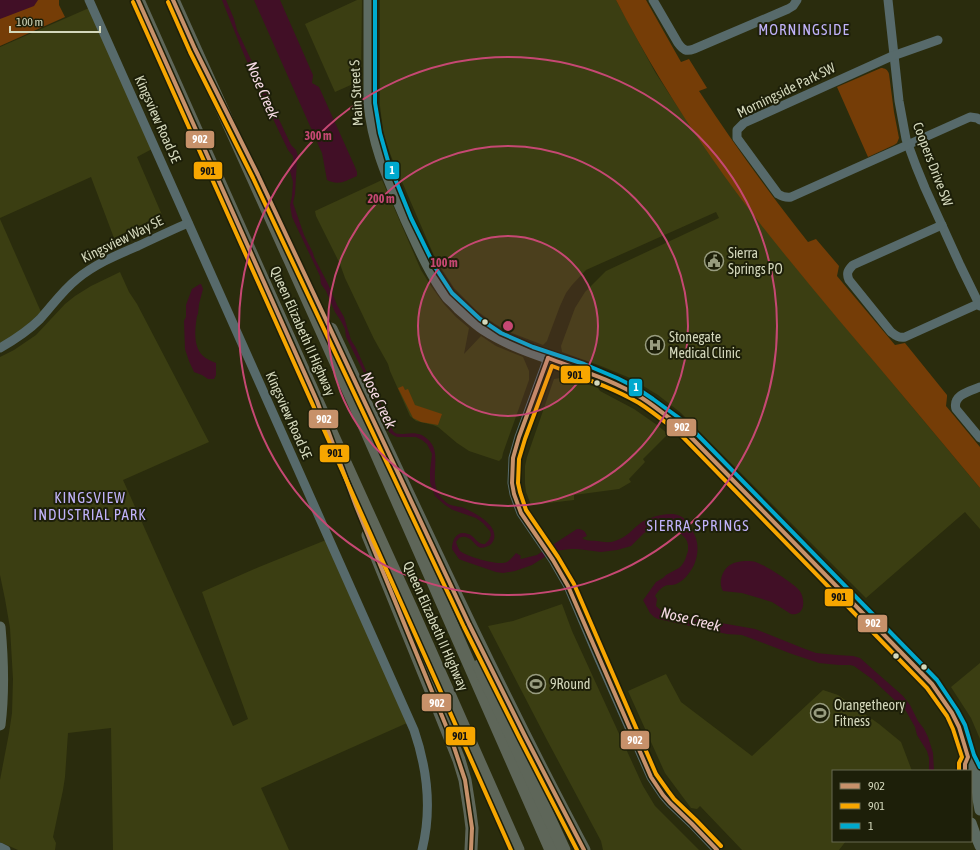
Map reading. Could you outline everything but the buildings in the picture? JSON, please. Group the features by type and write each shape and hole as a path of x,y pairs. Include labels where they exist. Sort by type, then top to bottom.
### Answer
{"highway":[{"name":"Queen Elizabeth II Highway","path":"138,0 518,850"},
{"name":"Queen Elizabeth II Highway","path":"173,0 356,407 551,850"},
{"path":"195,49 258,175 486,658 584,850"},
{"path":"317,402 356,506 459,760 465,780 470,812 472,828 471,850"},
{"path":"356,407 408,512 564,850"}],"main road":[{"name":"Main Street S","path":"369,0 369,103 370,119 374,137 386,174 419,248 435,279 448,298 468,318 502,340 598,376 624,388 657,408 682,428 932,684 952,713 968,757 976,772 980,810"},
{"path":"0,627 3,680 0,725"},
{"path":"964,770 968,757"},
{"path":"972,825 980,846"},
{"path":"975,834 978,850"}],"street":[{"name":"Kingsview Road SE","path":"89,0 414,730 423,762 427,795 427,823 422,850"},
{"path":"653,0 681,48 690,51 788,9 793,6 797,0"},
{"name":"Coopers Drive SW","path":"888,0 901,114 908,145 942,225 980,304"},
{"name":"Morningside Park SW","path":"938,40 894,55 744,123 737,130 737,138 778,194 787,198 970,117 980,120"},
{"name":"Kingsview Way SE","path":"0,348 16,339 29,329 39,320 64,290 89,270 109,259 188,223"},
{"path":"942,225 853,265 848,272 849,280 891,332 901,338 980,304"},
{"path":"548,358 513,458 512,483 514,494 527,522 553,560 571,592 651,777 670,803 717,850"},
{"path":"980,387 961,395 955,406 980,438"},
{"path":"0,847 6,850"}],"shaded area":[{"path":"0,0 59,0 59,5 65,17 0,46"},
{"path":"357,0 362,0 361,81 335,92 305,24"},
{"path":"380,0 616,0 655,72 681,112 788,258 980,488 980,529 965,512 866,598 681,413 658,395 630,378 562,352 561,346 575,308 585,292 606,271 719,218 716,212 586,270 566,293 547,341 543,345 507,331 477,311 454,288 435,258 386,143 380,106"},
{"path":"616,0 646,0 681,62 689,59 707,88 699,91 738,149 779,205 808,242 816,239 839,266 837,276 895,345 905,343 947,395 946,406 980,447 980,488 805,279 741,199 673,100"},
{"path":"89,8 152,149 137,157 162,215 114,238 91,177 0,218 0,47"},
{"path":"881,68 888,71 889,74 899,138 897,143 894,145 868,157 837,87"},
{"path":"382,180 421,270 444,304 469,328 464,354 481,336 496,346 523,357 529,371 529,380 502,458 499,461 469,451 438,427 416,421 410,416 388,364 374,339 345,278 340,264 316,216 315,211"},
{"path":"0,219 41,312 21,330 0,343"},
{"path":"120,272 129,292 137,304 209,442 123,480 233,726 248,719 202,592 326,540 407,723 261,788 289,850 113,850 111,728 68,733 65,777 53,837 56,843 55,850 18,850 0,842 0,780 12,713 13,679 10,628 0,575 0,357 14,350 36,335 65,304 75,296 91,286"},
{"path":"561,378 575,380 598,388 600,391 634,409 668,434 643,459 645,462 629,479 631,482 619,489 574,495 574,500 531,505 526,492 525,484 525,466 527,457 554,379"},
{"path":"403,386 405,390 408,389 415,405 442,414 438,425 421,422 413,418 398,388"},
{"path":"562,604 572,631 643,786 655,806 699,850 603,850 601,841 488,626 513,621"},
{"path":"980,663 980,739 971,718 951,687"},
{"path":"666,674 681,702 752,756 823,690 838,695 879,724 901,742 912,770 832,770 832,842 845,842 839,850 742,850 700,806 697,809 691,808 665,773 628,691"}],"water":[{"path":"0,0 38,0 34,6 0,19"},
{"name":"Nose Creek","path":"222,0 226,0 237,30 291,145 296,150 298,156 293,203 304,235 344,317 351,340 382,407 390,415 390,417 387,418 393,431 400,434 415,433 426,437 434,450 436,489 440,496 449,504 461,507 477,515 492,528 494,539 490,545 481,548 471,539 462,537 456,542 460,551 469,556 483,560 503,563 507,562 516,553 521,556 521,559 537,555 577,529 581,529 585,532 587,536 582,538 586,540 610,542 630,533 642,522 650,518 666,514 680,516 689,524 696,538 698,547 696,561 685,578 679,583 667,585 659,590 655,596 657,599 656,606 662,611 670,614 755,629 816,653 860,658 903,696 910,705 928,737 933,753 934,770 929,770 929,758 927,751 917,735 915,727 906,711 872,679 854,666 819,663 742,635 727,634 654,617 643,600 656,582 682,565 688,551 687,541 677,530 678,528 676,525 673,527 668,524 660,525 644,533 631,546 617,550 601,552 570,549 554,551 532,565 515,571 503,573 459,559 452,549 454,539 458,535 464,533 471,535 479,543 485,544 491,535 490,531 476,518 453,510 435,496 430,482 432,454 427,444 416,437 397,437 389,432 364,373 346,337 345,329 321,284 320,276 292,217 290,205 293,182 290,171 293,156 288,150 248,64"},
{"path":"254,0 280,0 313,75 312,83 319,87 355,167 357,176 339,183 327,180 322,153"},
{"path":"200,284 203,289 196,321 196,341 202,355 216,363 216,375 214,379 208,379 194,372 185,349 184,321 186,317 186,305 192,289"},
{"path":"740,561 750,561 762,565 786,579 799,590 803,598 803,606 799,613 791,614 772,602 742,593 723,591 721,581 723,573 727,567"}],"transit line":[{"name":"902","path":"138,0 317,401 356,506 451,738 465,780 472,828 471,850"},
{"name":"902","path":"173,0 195,49 258,175 469,624 584,850"},
{"name":"1","path":"375,0 375,103 380,133 388,161 411,218 435,267 452,293 480,319 501,333 533,347 584,364 617,378 635,387 686,423 937,680 965,725 974,755 980,767"},
{"name":"901","path":"133,2 511,850"},
{"name":"901","path":"168,2 190,52 253,178 464,627 577,850"},
{"name":"902","path":"548,358 620,386 642,398 682,428 932,684 952,713 959,727 968,757 965,764 965,770"},
{"name":"902","path":"548,358 519,437 513,458 512,483 514,494 521,513 553,560 568,586 651,777 670,803 717,850"},
{"name":"901","path":"721,846 674,799 656,774 574,584 558,557 526,510 518,483 519,459 552,366 628,397 639,403 678,432 927,688 947,716 953,729 962,757 959,763 959,770"}],"place":[{"name":"Sierra Springs PO","path":"714,261"},
{"name":"Stonegate Medical Clinic","path":"655,345"},
{"name":"9Round","path":"536,684"},
{"name":"Orangetheory Fitness","path":"820,713"}],"district":[{"name":"MORNINGSIDE","path":"804,29"},
{"name":"KINGSVIEW INDUSTRIAL PARK","path":"90,506"},
{"name":"SIERRA SPRINGS","path":"698,525"}]}
